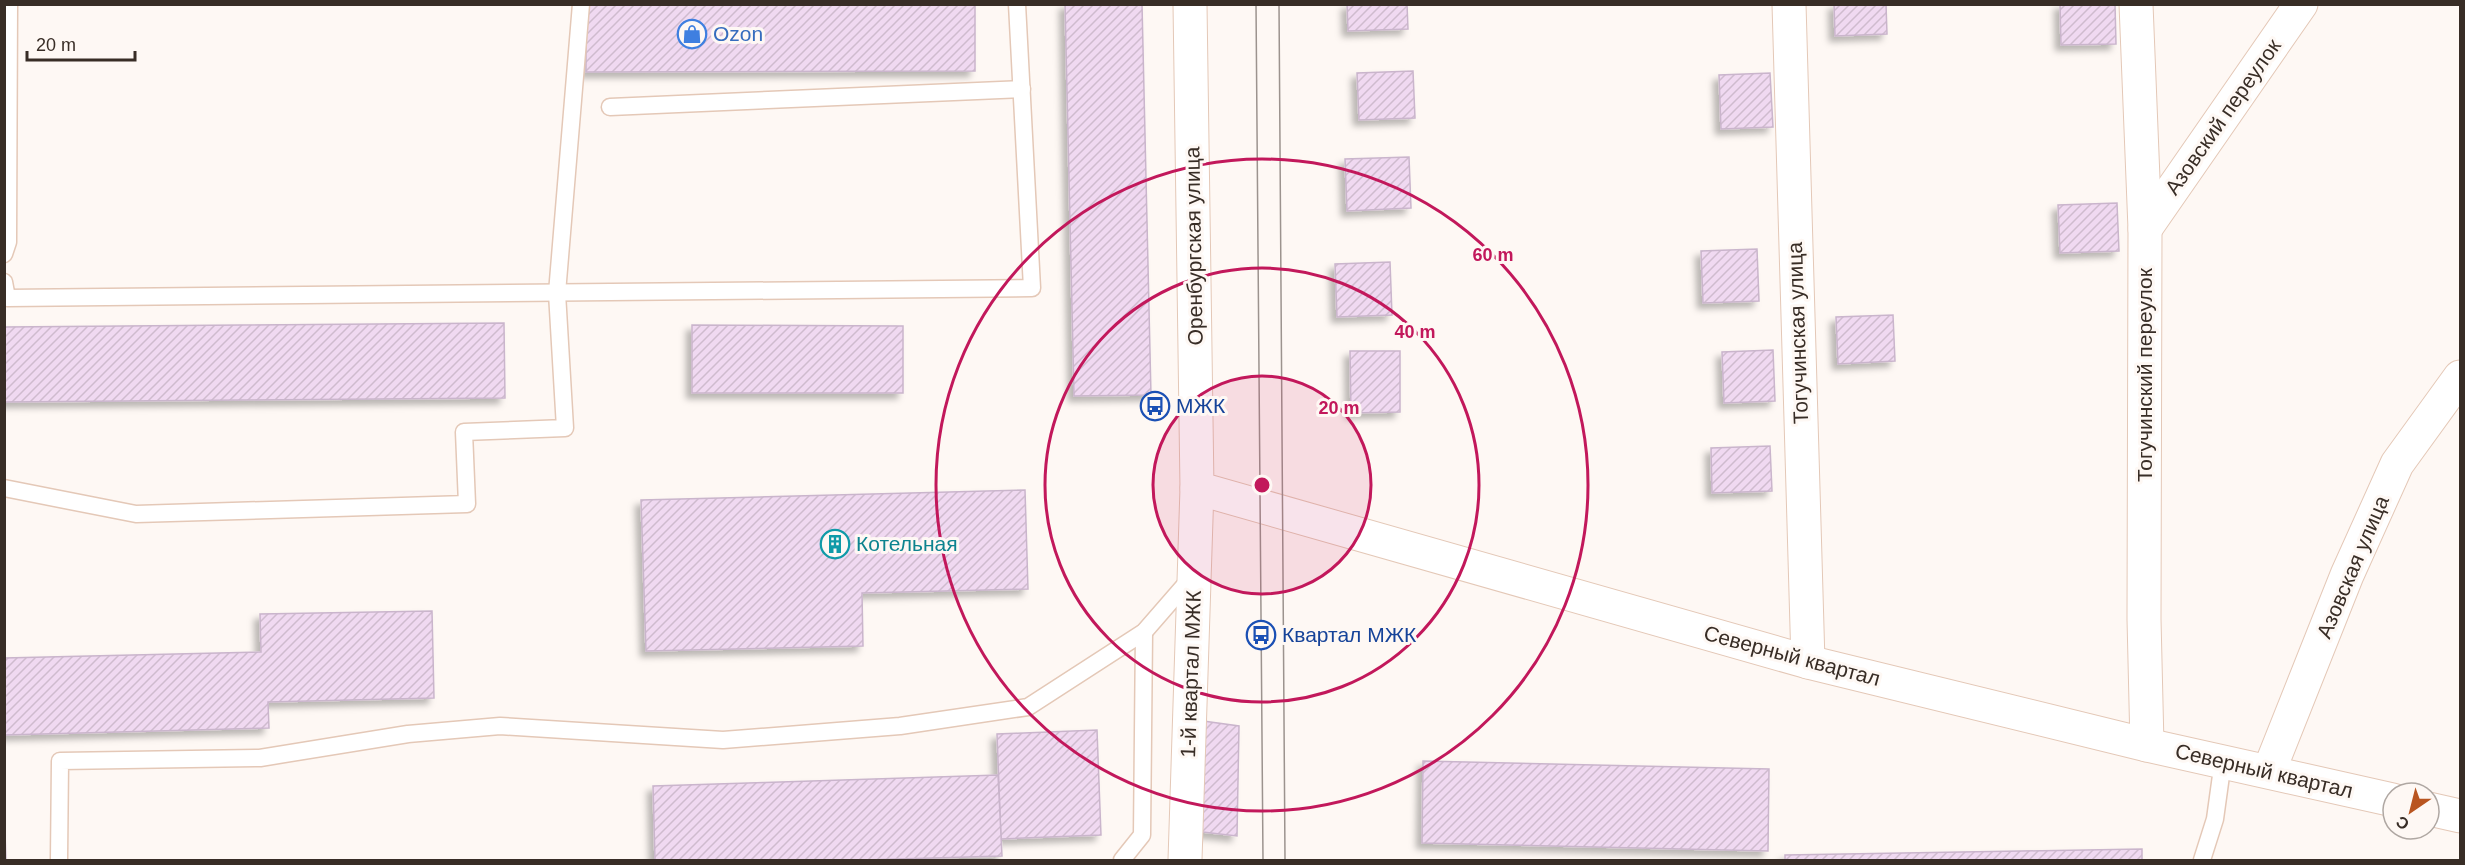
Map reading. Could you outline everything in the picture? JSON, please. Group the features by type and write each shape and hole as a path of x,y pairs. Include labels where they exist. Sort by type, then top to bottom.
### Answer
{"street":[{"name":"Оренбургская улица","path":"1190,4 1197,488"},
{"name":"Тогучинская улица","path":"1789,4 1808,662"},
{"name":"Тогучинский переулок","path":"2136,4 2145,229 2144,619 2147,745"},
{"name":"Азовский переулок","path":"2145,229 2301,4"},
{"name":"Азовская улица","path":"2269,771 2347,574 2397,464 2460,377"},
{"name":"1-й квартал МЖК","path":"1185,861 1197,488"},
{"name":"Северный квартал","path":"1197,488 1808,662 2147,745 2381,797"},
{"path":"2441,812 2460,816"}],"lane":[{"path":"4,254 8,242 9,4"},
{"path":"4,488 136,514 468,504 464,432 565,428 557,293 581,4"},
{"path":"4,282 7,298 1032,288 1017,4"},
{"path":"610,107 1022,88"},
{"path":"59,861 60,760 260,758 408,734 500,726 723,740 900,726 1029,708 1144,632 1194,574"},
{"path":"1122,861 1142,835 1144,632"},
{"path":"2202,861 2215,819 2223,761"}],"building":[{"path":"586,4 975,4 975,71 586,72"},
{"path":"1065,4 1142,4 1151,395 1074,396"},
{"path":"1347,4 1407,4 1408,29 1348,31"},
{"path":"1834,4 1886,4 1887,34 1835,36"},
{"path":"2060,4 2115,4 2116,44 2061,45"},
{"path":"1413,71 1415,118 1359,120 1357,73"},
{"path":"1770,73 1773,127 1721,129 1719,75"},
{"path":"1409,157 1411,208 1347,211 1345,159"},
{"path":"2117,203 2119,251 2060,253 2058,205"},
{"path":"1757,249 1759,301 1703,303 1701,251"},
{"path":"1390,262 1392,315 1337,317 1335,264"},
{"path":"1893,315 1895,361 1838,364 1836,317"},
{"path":"504,323 505,398 4,402 4,327"},
{"path":"692,325 903,326 903,393 692,393"},
{"path":"1773,350 1775,401 1724,403 1722,352"},
{"path":"1350,351 1400,351 1400,412 1351,413"},
{"path":"1770,446 1772,491 1712,493 1711,448"},
{"name":"Котельная","path":"1025,490 1028,589 862,593 863,646 646,651 641,500"},
{"path":"432,611 434,698 268,702 269,728 4,735 4,658 261,652 260,614"},
{"path":"1196,720 1239,726 1237,836 1194,831"},
{"path":"1097,730 1101,835 1001,839 997,734"},
{"path":"1423,761 1769,769 1768,851 1422,843"},
{"path":"998,775 1002,856 864,860 655,860 653,786"},
{"path":"4,804 6,860 4,860"},
{"path":"2142,849 2142,860 1785,860 1785,855"}],"tram line":[{"path":"1256,4 1263,860"},
{"path":"1279,4 1285,860"}],"place":[{"name":"Ozon","path":"692,34"},
{"name":"МЖК","path":"1155,406"},
{"name":"Котельная","path":"835,544"},
{"name":"Квартал МЖК","path":"1261,635"}]}
